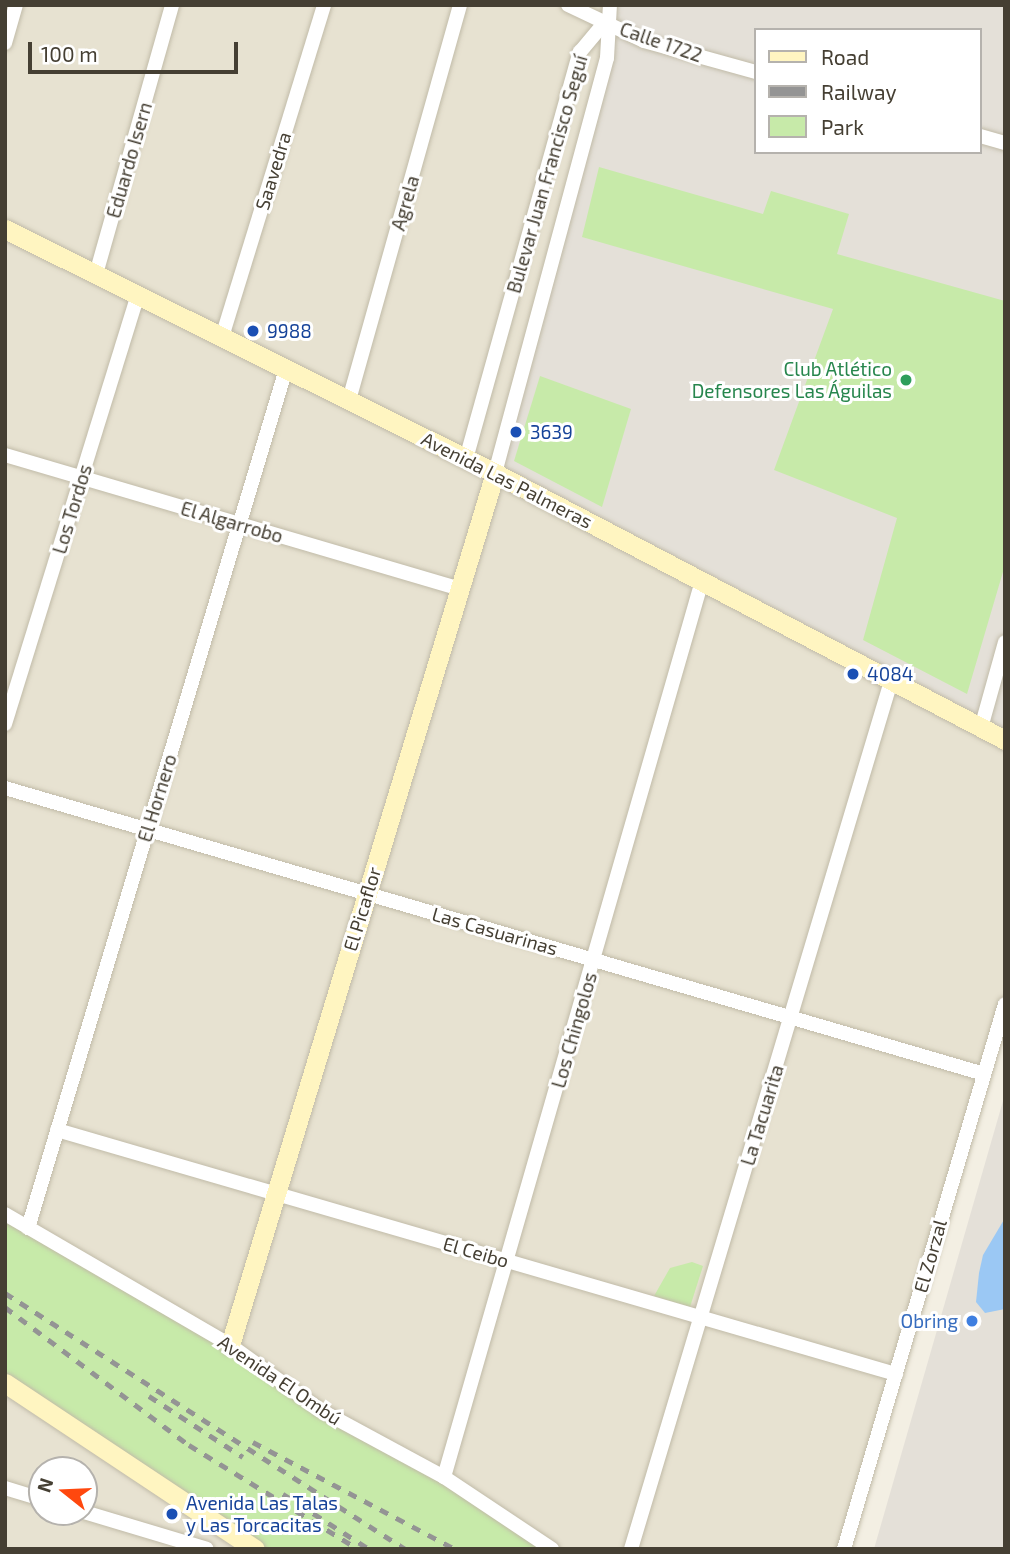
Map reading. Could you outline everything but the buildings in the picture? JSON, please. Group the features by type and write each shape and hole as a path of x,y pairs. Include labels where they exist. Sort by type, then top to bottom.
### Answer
{"main road":[{"name":"Avenida Las Palmeras","path":"5,229 495,473 1005,740"},
{"name":"El Picaflor","path":"230,1345 495,473"},
{"path":"5,1383 250,1547"}],"street":[{"path":"5,43 16,5"},
{"name":"Eduardo Isern","path":"96,274 172,5"},
{"name":"Saavedra","path":"222,337 324,5"},
{"name":"Agrela","path":"349,400 460,5"},
{"name":"Calle 1722","path":"568,5 645,41 754,71"},
{"path":"605,22 610,5"},
{"name":"Bulevar Juan Francisco Seguí","path":"467,459 580,52 605,22"},
{"name":"Bulevar Juan Francisco Seguí","path":"495,473 607,58 605,22"},
{"path":"982,137 1005,143"},
{"name":"Los Tordos","path":"5,724 138,295"},
{"name":"El Hornero","path":"28,1228 286,369"},
{"name":"El Algarrobo","path":"5,455 459,589"},
{"name":"Los Chingolos","path":"444,1477 702,582"},
{"path":"981,728 1005,642"},
{"name":"La Tacuarita","path":"632,1549 891,681"},
{"name":"Las Casuarinas","path":"5,788 984,1074"},
{"name":"El Zorzal","path":"844,1549 1005,1004"},
{"name":"El Ceibo","path":"57,1130 895,1374"},
{"name":"Avenida El Ombú","path":"5,1214 230,1345 320,1410 444,1477 552,1549"},
{"path":"5,1488 28,1495"},
{"path":"98,1516 207,1549"}],"shaded area":[{"path":"5,5 610,5 1005,740 1005,1004 844,1549 5,1549"},
{"path":"610,5 1005,5 1005,740 495,473 607,58"},
{"name":"Obring","path":"1005,1094 1005,1549 874,1549"}],"green space":[{"path":"599,167 763,214 771,191 849,214 837,254 1005,301 1005,565 967,694 863,640 897,518 774,470 833,309 582,237"},
{"path":"540,376 631,409 602,507 514,461"},
{"path":"5,1214 230,1345 320,1410 552,1549 255,1549 5,1383"},
{"path":"692,1262 703,1266 690,1307 654,1296 670,1268"}],"water":[{"path":"1005,1218 1005,1309 985,1313 976,1302 979,1273 983,1255"}],"railway":[{"path":"5,1293 405,1549"},
{"path":"5,1307 189,1445 358,1549"},
{"path":"149,1396 243,1457"},
{"path":"253,1442 455,1549"},
{"path":"283,1494 369,1549"}],"place":[{"name":"9988","path":"253,331"},
{"name":"Club Atlético Defensores Las Águilas","path":"906,380"},
{"name":"3639","path":"516,432"},
{"name":"4084","path":"853,674"},
{"name":"Obring","path":"972,1321"},
{"name":"Avenida Las Talas y Las Torcacitas","path":"172,1514"}]}
